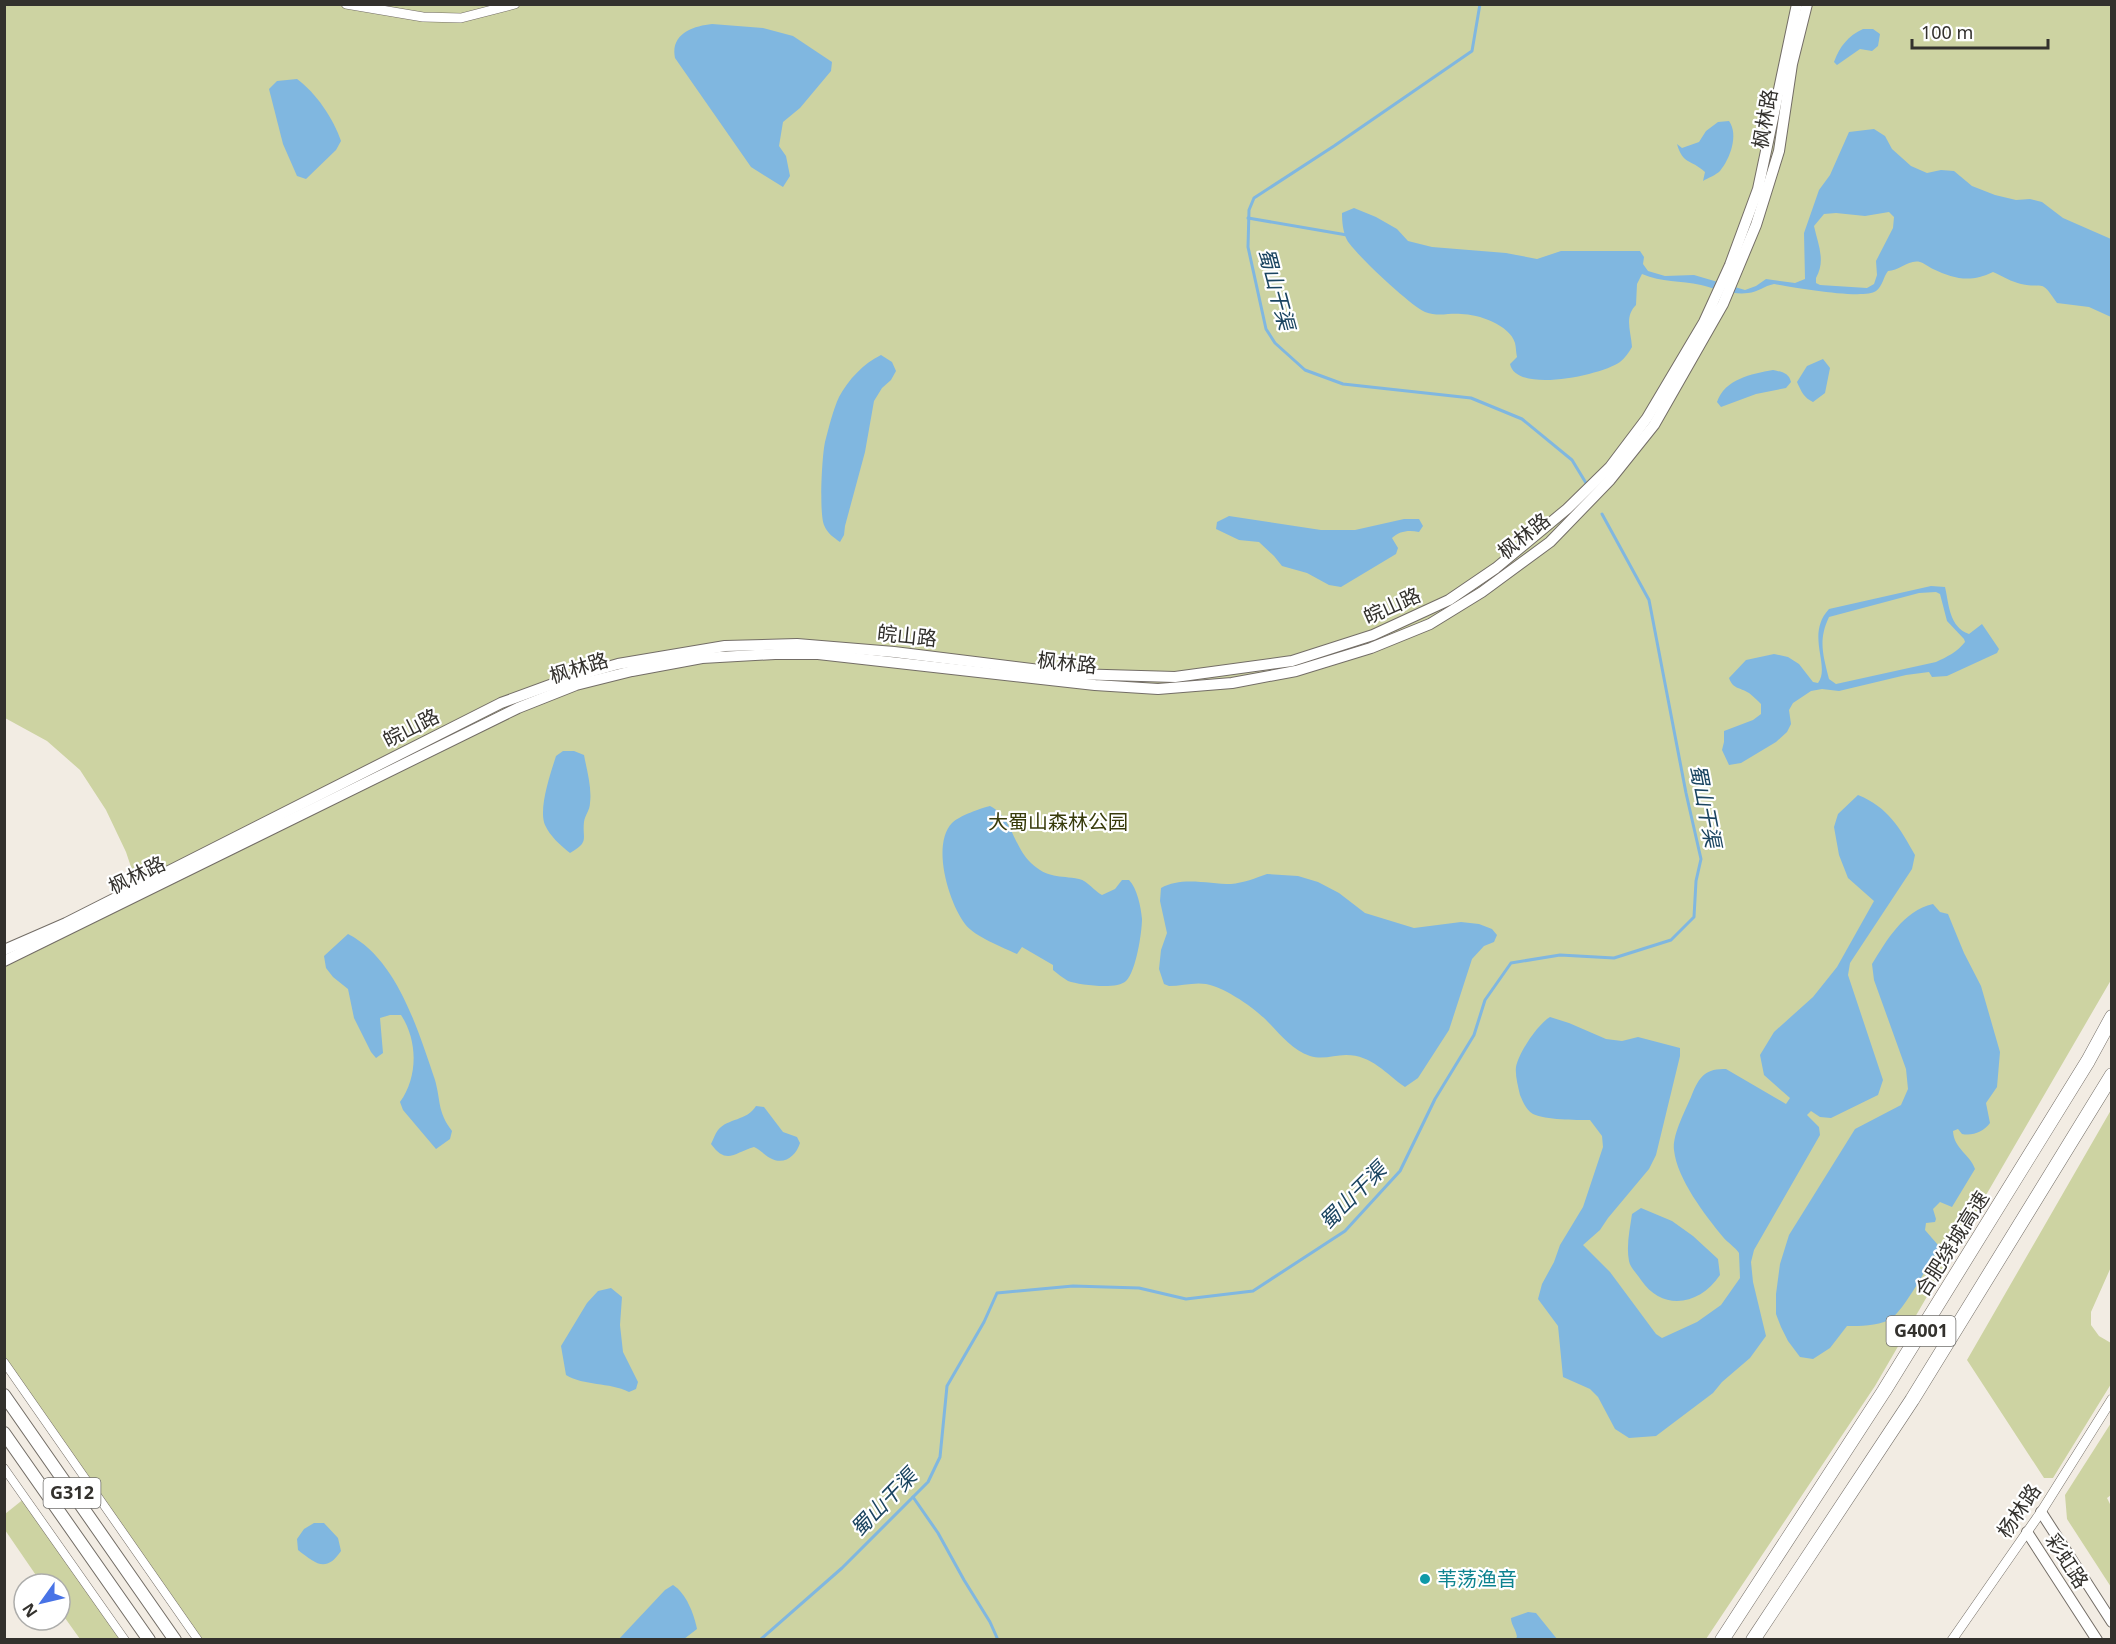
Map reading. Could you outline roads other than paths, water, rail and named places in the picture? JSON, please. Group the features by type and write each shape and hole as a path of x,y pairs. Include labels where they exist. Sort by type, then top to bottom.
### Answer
{"highway":[{"name":"合肥绕城高速","path":"1722,1640 1884,1391 2088,1061 2112,1017"},
{"name":"G4001","path":"1753,1640 1912,1400 2112,1075"},
{"name":"G312","path":"4,1395 175,1640"},
{"name":"G312","path":"4,1433 149,1640"}],"main road":[{"name":"枫林路","path":"1733,269 1758,189 1797,4"},
{"name":"枫林路","path":"4,961 518,708 576,685 632,671 702,658 818,654 1095,685 1158,689 1232,683 1296,671 1371,648 1430,624 1473,598 1550,542 1610,480 1654,425 1756,225 1779,151 1792,64 1807,4"},
{"name":"皖山路","path":"4,950 66,923 501,703 572,677 618,664 724,646 797,644 894,652 1071,674 1175,677 1292,661 1373,636 1449,600 1496,568 1568,510 1610,467 1647,418 1719,301"},
{"name":"彩虹路","path":"2041,1512 2112,1622"},
{"name":"彩虹路","path":"2027,1532 2097,1640"}],"street":[{"path":"346,4 423,17 451,18 514,4"},
{"path":"4,1362 198,1640"},
{"name":"杨林路","path":"1952,1640 2041,1512 2112,1399"},
{"path":"4,1468 124,1638"}],"water":[{"path":"712,24 763,28 793,36 832,62 831,71 800,108 783,122 779,146 786,156 790,176 783,187 751,167 675,58 676,43 684,33"},
{"path":"1863,29 1873,29 1880,34 1878,46 1872,51 1860,49 1837,65 1834,62 1842,46 1849,38"},
{"path":"297,79 311,91 323,107 341,141 336,150 306,179 297,176 283,144 269,89 277,81"},
{"path":"1729,121 1733,133 1730,154 1720,171 1703,181 1705,172 1685,159 1677,144 1682,148 1699,142 1706,131 1718,122"},
{"path":"1874,129 1885,136 1892,149 1911,166 1927,173 1941,170 1954,171 1972,186 1995,195 2016,200 2030,199 2042,202 2063,218 2111,239 2111,317 2089,307 2057,303 2045,287 2018,283 1993,272 1970,279 1948,275 1916,262 1888,271 1876,291 1857,294 1774,284 1752,292 1736,293 1693,283 1657,279 1642,274 1637,284 1636,305 1629,319 1632,347 1627,355 1620,362 1596,372 1543,380 1527,378 1516,373 1510,364 1517,357 1515,343 1507,331 1500,326 1476,316 1434,314 1418,308 1352,247 1343,227 1342,213 1354,208 1397,229 1408,241 1432,247 1506,253 1537,259 1561,251 1640,251 1644,257 1643,264 1648,271 1665,276 1694,275 1745,290 1766,279 1795,283 1805,279 1804,233 1819,190 1830,175 1849,132","holes":["1889,212 1894,217 1893,228 1876,261 1877,275 1874,284 1867,288 1816,283 1821,259 1814,226 1824,214 1865,216"]},
{"path":"881,355 892,362 896,371 874,401 865,452 844,535 840,542 827,530 822,518 825,442 839,397 863,367"},
{"path":"1823,359 1830,368 1825,393 1813,402 1801,391 1797,382 1807,366"},
{"path":"1773,370 1789,377 1791,382 1786,388 1756,394 1721,407 1717,402 1721,394 1732,383 1748,376"},
{"path":"1229,516 1321,530 1355,530 1404,519 1419,519 1423,526 1419,532 1404,532 1392,538 1398,548 1396,554 1341,587 1329,585 1307,573 1282,566 1259,542 1239,540 1216,529 1217,522"},
{"path":"1931,586 1945,587 1951,614 1957,626 1969,634 1982,624 1999,649 1997,653 1947,676 1932,677 1929,672 1906,675 1839,691 1822,689 1811,691 1793,703 1789,710 1791,724 1787,732 1776,742 1741,763 1729,765 1722,750 1724,731 1753,720 1761,714 1761,704 1749,693 1734,686 1729,678 1746,660 1774,654 1788,657 1799,664 1813,682 1818,683 1822,668 1819,629 1829,609","holes":["1936,592 1940,594 1947,621 1965,642 1955,651 1936,662 1836,684 1829,679 1823,655 1824,633 1829,617 1919,593"]},
{"path":"563,751 574,751 584,755 590,791 590,806 584,822 584,840 570,853 550,833 543,818 544,800 551,771 556,756"},
{"path":"1858,795 1877,806 1892,819 1915,855 1912,869 1850,963 1848,975 1883,1080 1878,1095 1831,1118 1820,1117 1811,1111 1807,1115 1819,1127 1820,1135 1754,1250 1751,1262 1753,1282 1766,1336 1750,1358 1722,1382 1713,1393 1656,1436 1629,1438 1615,1429 1598,1397 1590,1389 1563,1377 1558,1326 1538,1299 1542,1284 1560,1245 1583,1207 1603,1147 1602,1136 1590,1120 1553,1119 1533,1114 1525,1106 1520,1095 1516,1073 1518,1061 1535,1032 1550,1017 1606,1039 1622,1041 1638,1037 1680,1048 1656,1155 1649,1169 1600,1230 1583,1245 1610,1272 1656,1334 1662,1338 1697,1322 1721,1305 1740,1278 1739,1253 1708,1218 1686,1184 1676,1161 1675,1138 1696,1085 1712,1070 1726,1069 1786,1104 1790,1098 1764,1075 1760,1055 1774,1032 1813,997 1837,967 1874,901 1848,878 1839,855 1834,827 1838,814"},
{"path":"990,806 1008,824 1025,856 1043,872 1082,880 1102,895 1115,889 1122,880 1129,880 1132,883 1140,903 1142,925 1133,969 1126,981 1107,986 1068,981 1053,970 1053,965 1022,947 1017,954 982,937 965,924 948,889 943,845 946,833 955,820"},
{"path":"1267,874 1298,876 1318,882 1339,893 1365,913 1414,928 1461,922 1479,924 1492,929 1497,935 1494,942 1484,946 1472,959 1449,1030 1418,1078 1405,1087 1364,1058 1346,1055 1310,1056 1292,1046 1262,1016 1221,989 1201,984 1169,986 1164,984 1159,969 1161,950 1167,933 1160,901 1161,888 1186,881 1231,884"},
{"path":"1933,904 1940,912 1948,914 1981,986 2000,1052 1997,1087 1986,1103 1990,1123 1974,1134 1962,1134 1958,1129 1953,1131 1956,1142 1975,1169 1952,1207 1940,1202 1933,1209 1935,1222 1926,1223 1925,1230 1938,1245 1938,1249 1901,1308 1884,1322 1847,1326 1830,1348 1813,1359 1800,1357 1788,1341 1776,1314 1780,1264 1789,1235 1855,1129 1901,1105 1908,1089 1906,1069 1874,980 1872,964 1890,936 1904,920 1922,908"},
{"path":"348,934 365,945 380,960 393,978 413,1018 435,1080 442,1112 452,1131 450,1139 436,1149 403,1110 400,1102 410,1082 414,1059 411,1036 401,1015 380,1018 383,1053 376,1058 354,1018 348,989 326,968 324,956"},
{"path":"756,1106 764,1107 783,1132 797,1137 800,1143 792,1156 785,1160 775,1160 754,1147 727,1156 717,1151 711,1144 722,1126 748,1114"},
{"path":"1641,1208 1672,1221 1693,1236 1718,1259 1720,1275 1712,1285 1702,1293 1681,1301 1660,1297 1650,1290 1634,1271 1629,1261 1632,1214"},
{"path":"611,1288 622,1297 620,1325 623,1352 638,1382 636,1389 629,1392 581,1381 566,1375 561,1346 587,1303 598,1291"},
{"path":"314,1523 324,1523 338,1538 341,1551 336,1558 326,1564 310,1559 298,1550 297,1539 304,1529"},
{"path":"673,1585 689,1604 697,1629 684,1639 619,1639 665,1590"},
{"path":"1528,1612 1536,1613 1557,1639 1515,1639 1517,1637 1511,1618"}],"waterway":[{"name":"蜀山干渠","path":"1480,4 1472,51 1254,198 1249,210 1248,247 1266,329 1275,343 1305,370 1343,384 1471,398 1522,419 1572,460 1586,483"},
{"path":"1248,218 1347,235"},
{"name":"蜀山干渠","path":"760,1640 842,1568 928,1482 940,1457 947,1386 984,1322 997,1293 1073,1286 1139,1288 1186,1299 1253,1291 1345,1231 1400,1171 1435,1099 1474,1035 1485,1000 1511,963 1560,955 1614,958 1671,940 1694,917 1696,881 1701,859 1649,600 1602,514"},
{"path":"913,1497 938,1533 990,1622 998,1640"}],"place":[{"name":"苇荡渔音","path":"1425,1579"}],"park label":[{"name":"大蜀山森林公园","path":"1058,822"}]}
